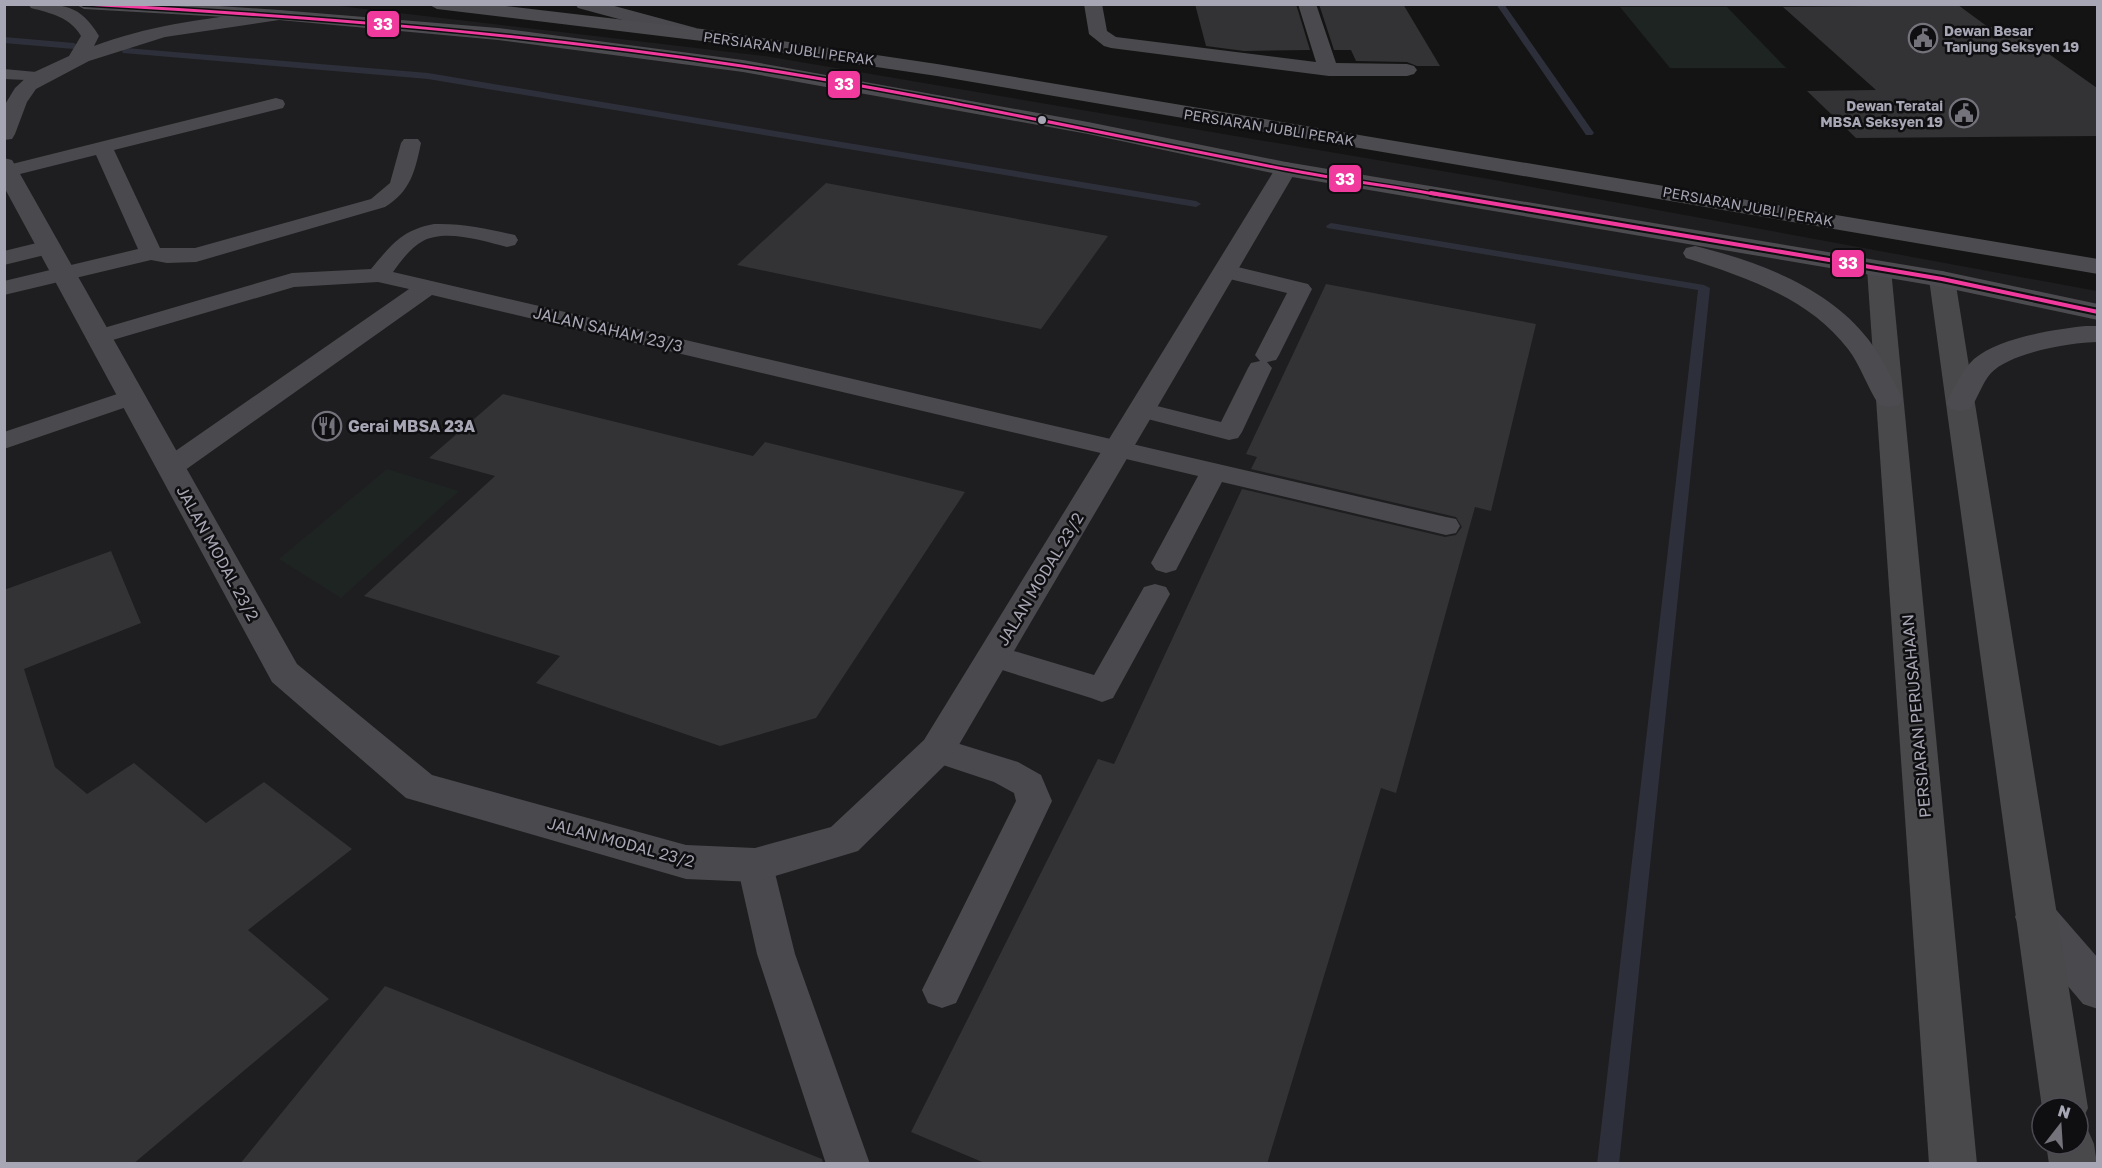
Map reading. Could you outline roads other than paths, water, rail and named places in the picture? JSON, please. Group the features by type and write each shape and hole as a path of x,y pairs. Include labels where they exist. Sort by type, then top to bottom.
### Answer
{"main road":[{"name":"PERSIARAN JUBLI PERAK","path":"84,4 279,15 498,34 743,66 1088,128 1286,169 1570,215 1892,261 1942,279 2097,312"},
{"name":"PERSIARAN JUBLI PERAK","path":"437,4 702,35 937,70 1251,125 1796,214 2097,267"},
{"path":"1251,125 1273,144 1286,169 1325,151 1368,144"},
{"path":"1796,214 1872,239 1892,261 1990,248"},
{"path":"1570,215 1717,260 1778,283 1826,312 1857,343 1889,399"},
{"name":"PERSIARAN PERUSAHAAN","path":"1892,261 1889,399 1953,1164"},
{"path":"1942,279 2063,1096"},
{"path":"1960,403 1984,364 2035,343 2088,333 2097,334"}],"street":[{"path":"37,4 60,9 84,24 90,36 77,58"},
{"path":"584,4 659,26 702,35"},
{"path":"1093,4 1098,34 1111,42 1329,70 1407,70"},
{"path":"1307,4 1329,70"},
{"path":"4,134 23,91 41,77 77,58 131,40 193,26 279,15"},
{"name":"JALAN MODAL 23/2","path":"6,168 284,673 420,787 686,862 755,865 844,840 938,750 1286,169"},
{"path":"2036,917 2097,990"}],"lane":[{"path":"4,74 41,77"},
{"path":"6,168 103,148 276,104"},
{"path":"4,258 57,260 151,252 167,256 196,255 378,203 393,195 401,186 411,143"},
{"path":"103,148 151,252"},
{"path":"378,275 404,245 423,233 453,231 507,240"},
{"path":"4,288 57,260"},
{"path":"1141,410 1230,432 1300,289 1225,272"},
{"name":"JALAN SAHAM 23/3","path":"99,337 292,280 378,275 1446,526"},
{"path":"171,467 428,287"},
{"path":"4,441 132,397"},
{"path":"1166,563 1214,472"},
{"path":"994,656 1102,690 1155,594"},
{"path":"938,750 1006,772 1029,785 1034,801 942,990"},
{"path":"755,865 776,954 848,1164"}],"waterway":[{"path":"1500,4 1589,133"},
{"path":"4,40 74,46"},
{"path":"126,51 428,76 1196,204"},
{"path":"1331,226 1704,288 1608,1164"}],"place":[{"name":"Dewan Besar Tanjung Seksyen 19","path":"1923,38"},
{"name":"Dewan Teratai MBSA Seksyen 19","path":"1964,113"},
{"name":"Gerai MBSA 23A","path":"327,426"}]}
